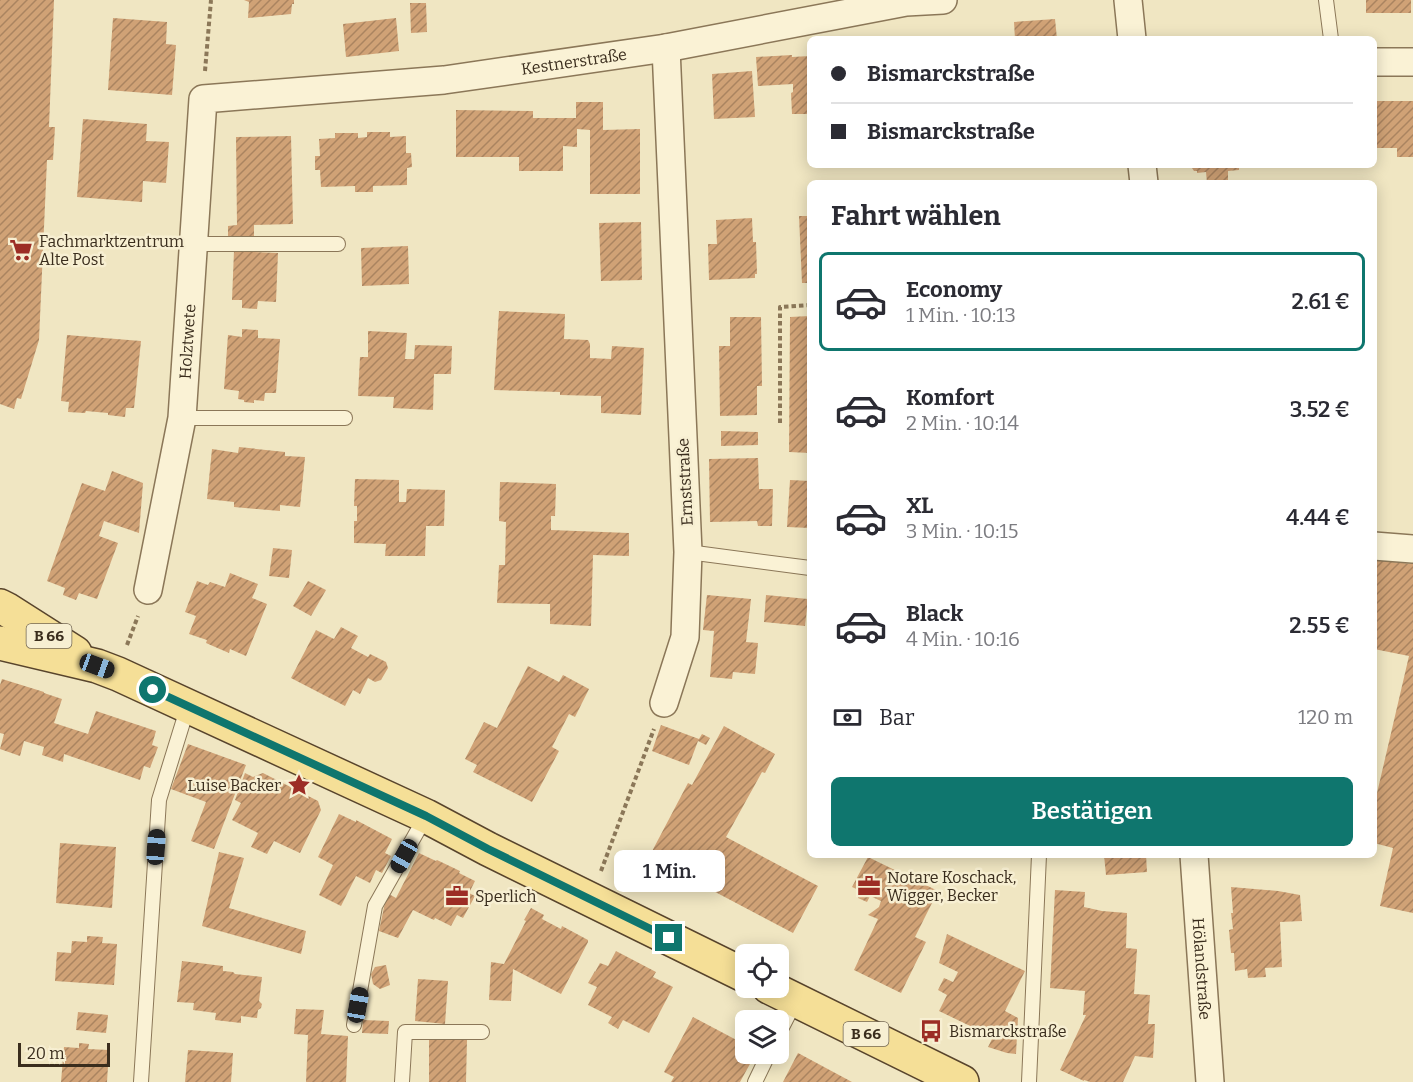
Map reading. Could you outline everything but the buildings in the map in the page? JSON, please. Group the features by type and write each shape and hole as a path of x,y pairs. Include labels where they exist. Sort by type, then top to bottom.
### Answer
{"main road":[{"name":"B 66","path":"0,606 107,670 426,816 735,971"},
{"name":"B 66","path":"0,643 107,670"},
{"name":"B 66","path":"789,997 962,1082"}],"street":[{"name":"Kestnerstraße","path":"203,99 444,80 666,48 906,2 943,0"},
{"path":"1128,0 1132,36"},
{"name":"Ernststraße","path":"664,703 685,637 688,552 666,48"},
{"path":"1377,62 1413,62"},
{"name":"Holztwete","path":"148,590 182,418 203,99"},
{"path":"1377,546 1413,549"},
{"name":"Hölandstraße","path":"1194,858 1210,1082"}],"lane":[{"path":"1326,0 1331,36"},
{"path":"193,244 338,244"},
{"path":"182,418 345,418"},
{"path":"688,552 807,568"},
{"path":"141,1082 159,800 188,706"},
{"path":"354,1025 375,906 426,816"},
{"path":"1029,1082 1039,858"},
{"path":"402,1082 405,1032 482,1032"},
{"path":"755,1082 764,1064"}],"path":[{"path":"203,99 211,0"},
{"path":"780,423 780,307 807,305"},
{"path":"107,670 128,641 148,590"},
{"path":"590,899 664,703"}],"place":[{"name":"Fachmarktzentrum Alte Post","path":"21,250"},
{"name":"Luise Backer","path":"299,785"},
{"name":"Notare Koschack, Wigger, Becker","path":"869,886"},
{"name":"Sperlich","path":"457,896"},
{"name":"Bismarckstraße","path":"931,1031"}],"route":[{"path":"153,690 426,816 669,938"}]}
